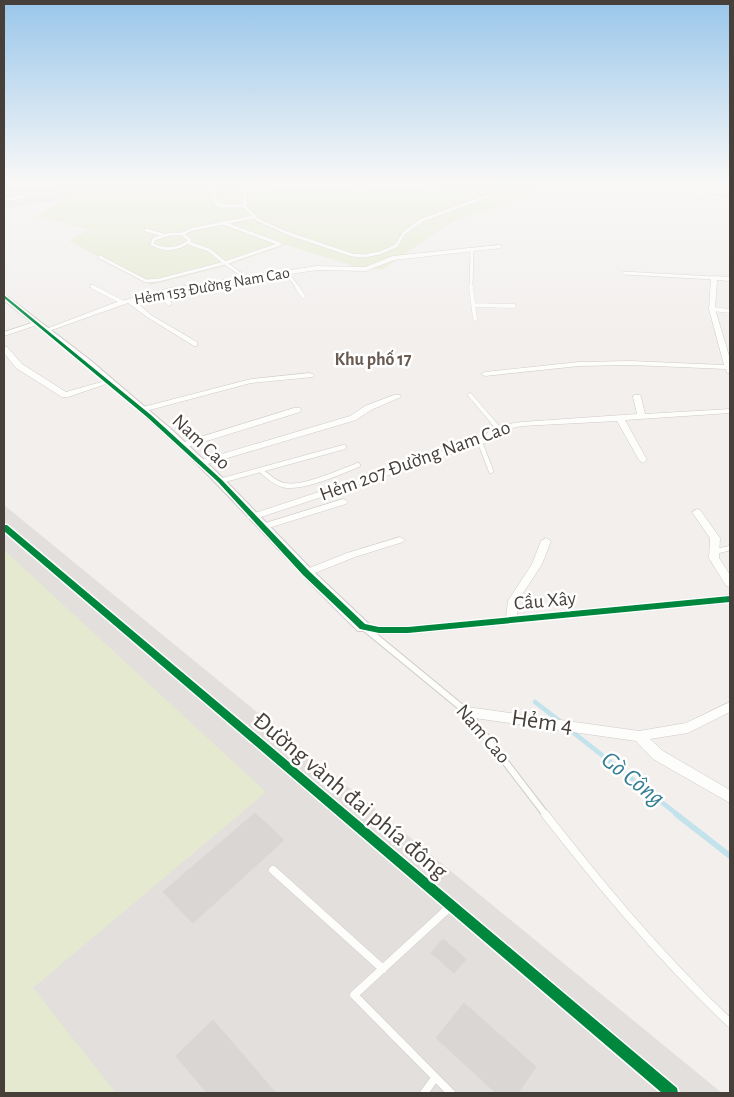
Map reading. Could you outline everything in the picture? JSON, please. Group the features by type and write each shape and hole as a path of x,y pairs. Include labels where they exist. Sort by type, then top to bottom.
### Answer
{"street":[{"name":"Hẻm 153 Đường Nam Cao","path":"47,330 126,301 160,292 317,268 366,269 393,258 499,247"},
{"path":"485,374 579,364 632,363 729,369 712,309 714,278 730,279"},
{"path":"160,292 169,304"},
{"name":"Nam Cao","path":"4,296 142,410 220,481 306,573 363,627"},
{"path":"126,301 194,344"},
{"path":"4,334 38,323"},
{"path":"4,349 19,366 65,395 108,382"},
{"path":"142,410 251,381 310,376"},
{"path":"200,463 353,418 368,408 397,397"},
{"path":"636,397 641,416"},
{"path":"181,446 297,410"},
{"name":"Hẻm 207 Đường Nam Cao","path":"257,522 480,442 498,428 522,424 730,411"},
{"path":"620,418 643,460"},
{"path":"257,522 343,502"},
{"path":"697,512 715,538 714,558 730,583"},
{"name":"Đường vành đai phía đông","path":"4,527 452,906 666,1091"},
{"path":"306,573 351,555 400,540"},
{"path":"511,620 513,601 537,564 546,541"},
{"name":"Cầu Xây","path":"363,627 379,630 408,630 730,599"},
{"name":"Hẻm 4","path":"468,712 639,736 688,728 730,707"},
{"path":"639,736 658,755 730,796"}],"lane":[{"path":"178,234 163,235 154,238 152,244 172,248 189,243 205,246 248,280"},
{"path":"182,234 190,238 189,243"},
{"path":"100,257 146,281 159,280 225,263 280,244 253,234"},
{"path":"291,234 352,255 364,256 380,253 396,246 403,234"},
{"path":"472,250 471,285 475,319"},
{"path":"287,273 303,296"},
{"path":"624,273 714,278"},
{"path":"91,286 126,301"},
{"path":"474,305 514,306"},
{"path":"712,309 730,311"},
{"path":"470,395 498,428"},
{"path":"480,442 491,472"},
{"path":"220,481 344,447"},
{"path":"260,470 276,483 286,486 342,472 358,465"},
{"path":"714,552 730,548"},
{"name":"Nam Cao","path":"363,627 468,712 592,874 692,987 730,1024"},
{"path":"273,870 383,969"},
{"path":"451,1093 354,995 452,906"},
{"path":"424,1093 435,1078"}],"shaded area":[{"path":"4,505 722,1093 4,1093"}],"green space":[{"path":"81,234 434,234 382,270 350,265 286,245 221,267 151,285 69,241"},
{"path":"4,550 266,792 33,988 116,1093 4,1093"}],"building":[{"path":"255,813 284,840 193,923 163,892"},
{"path":"443,939 466,959 454,973 431,953"},
{"path":"464,1003 536,1067 518,1093 496,1093 436,1038"},
{"path":"213,1020 276,1093 207,1093 176,1056"}],"waterway":[{"name":"Gò Công","path":"535,702 561,722"},
{"name":"Gò Công","path":"570,730 678,815"},
{"name":"Gò Công","path":"676,814 730,856"}],"cycle path":[{"path":"4,296 149,416 220,481 306,573 363,627 379,630 408,630 730,599"},
{"path":"4,527 672,1093"}],"district":[{"name":"Khu phố 17","path":"373,360"}]}
